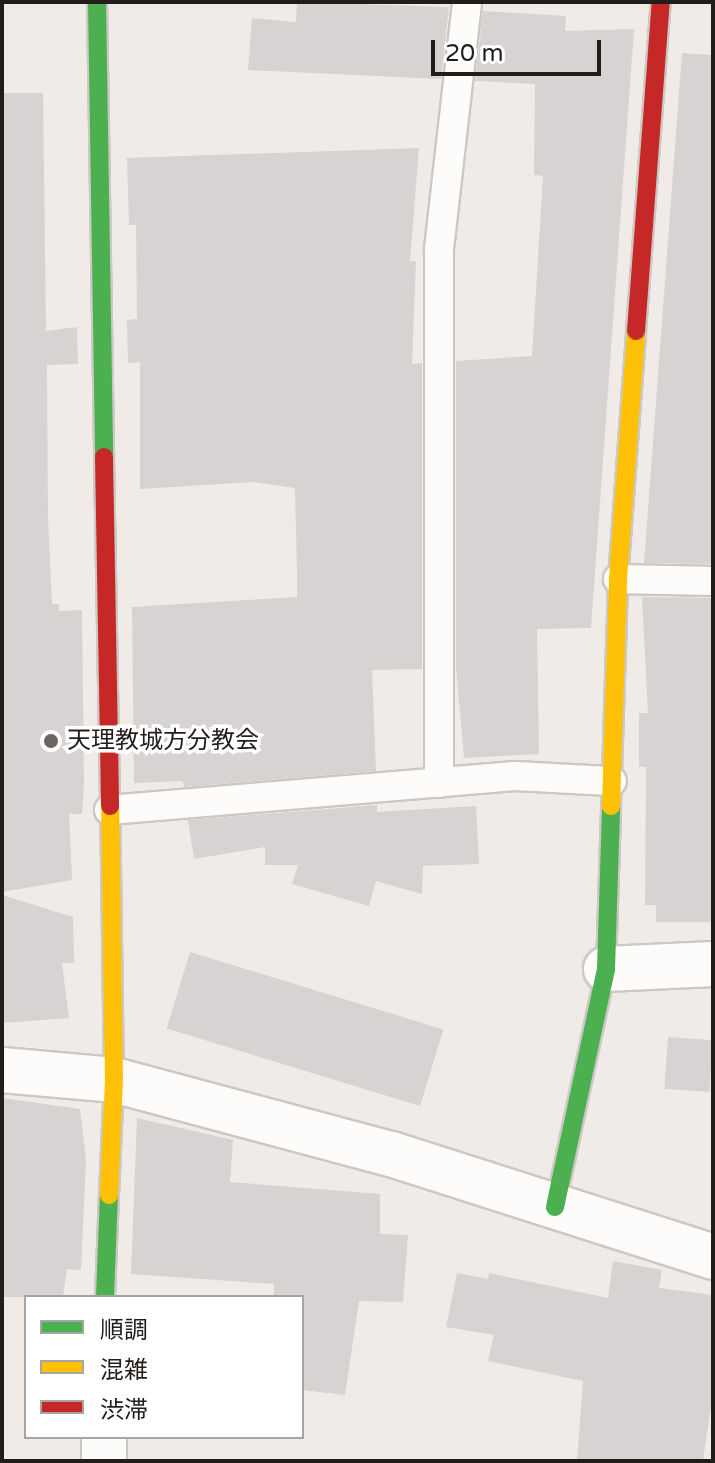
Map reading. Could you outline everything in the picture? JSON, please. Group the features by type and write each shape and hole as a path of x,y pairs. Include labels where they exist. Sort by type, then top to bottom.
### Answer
{"street":[{"path":"97,2 114,1080 105,1295"},
{"path":"555,1207 606,969 618,579 661,2"},
{"path":"606,969 713,964"},
{"path":"2,1070 114,1080 391,1154 713,1257"},
{"path":"104,1439 104,1461"}],"lane":[{"path":"439,783 439,249 467,2"},
{"path":"618,579 713,581"},
{"path":"109,810 515,776 612,781"}],"building":[{"path":"297,2 449,7 441,79 248,70 252,18 296,22"},
{"path":"483,11 566,16 565,31 634,29 591,628 537,629 539,754 464,758 456,668 456,361 532,356 543,176 534,175 535,84 475,81"},
{"path":"682,53 713,55 713,564 644,563"},
{"path":"2,93 43,93 46,331 77,327 78,364 47,365 48,519 52,604 59,604 59,611 82,610 84,785 82,814 69,814 72,880 2,892"},
{"path":"419,148 410,261 416,261 412,364 422,363 422,669 372,670 376,771 184,787 183,781 134,783 132,607 297,597 297,573 295,488 253,482 140,489 140,362 128,363 127,320 137,319 136,225 129,225 127,158"},
{"path":"642,597 713,598 713,922 656,922 656,905 645,905 646,767 639,767 639,713 648,713"},
{"path":"377,805 377,812 476,806 479,864 423,866 422,894 376,881 369,906 292,884 298,865 265,865 265,847 194,859 188,820"},
{"path":"2,895 73,917 74,963 62,963 69,1018 2,1023"},
{"path":"190,952 443,1029 420,1106 167,1029"},
{"path":"668,1037 713,1040 709,1092 664,1089"},
{"path":"2,1098 80,1109 86,1160 81,1270 67,1269 63,1295 2,1297"},
{"path":"137,1118 233,1140 230,1182 380,1194 380,1234 408,1235 403,1302 359,1301 345,1395 304,1390 304,1295 274,1295 274,1284 131,1274"},
{"path":"613,1261 662,1270 659,1288 713,1295 713,1393 703,1461 577,1461 583,1381 488,1361 494,1335 446,1327 457,1273 488,1279 489,1273 608,1298"}],"traffic: fast":[{"path":"97,2 104,457"},
{"path":"555,1207 606,969 611,806"},
{"path":"105,1295 109,1195"}],"traffic: slow":[{"path":"611,806 618,579 636,331"},
{"path":"109,1195 114,1080 110,806"}],"traffic: jam":[{"path":"636,331 661,2"},
{"path":"104,457 110,806"}],"place":[{"name":"天理教城方分教会","path":"51,741"}]}
